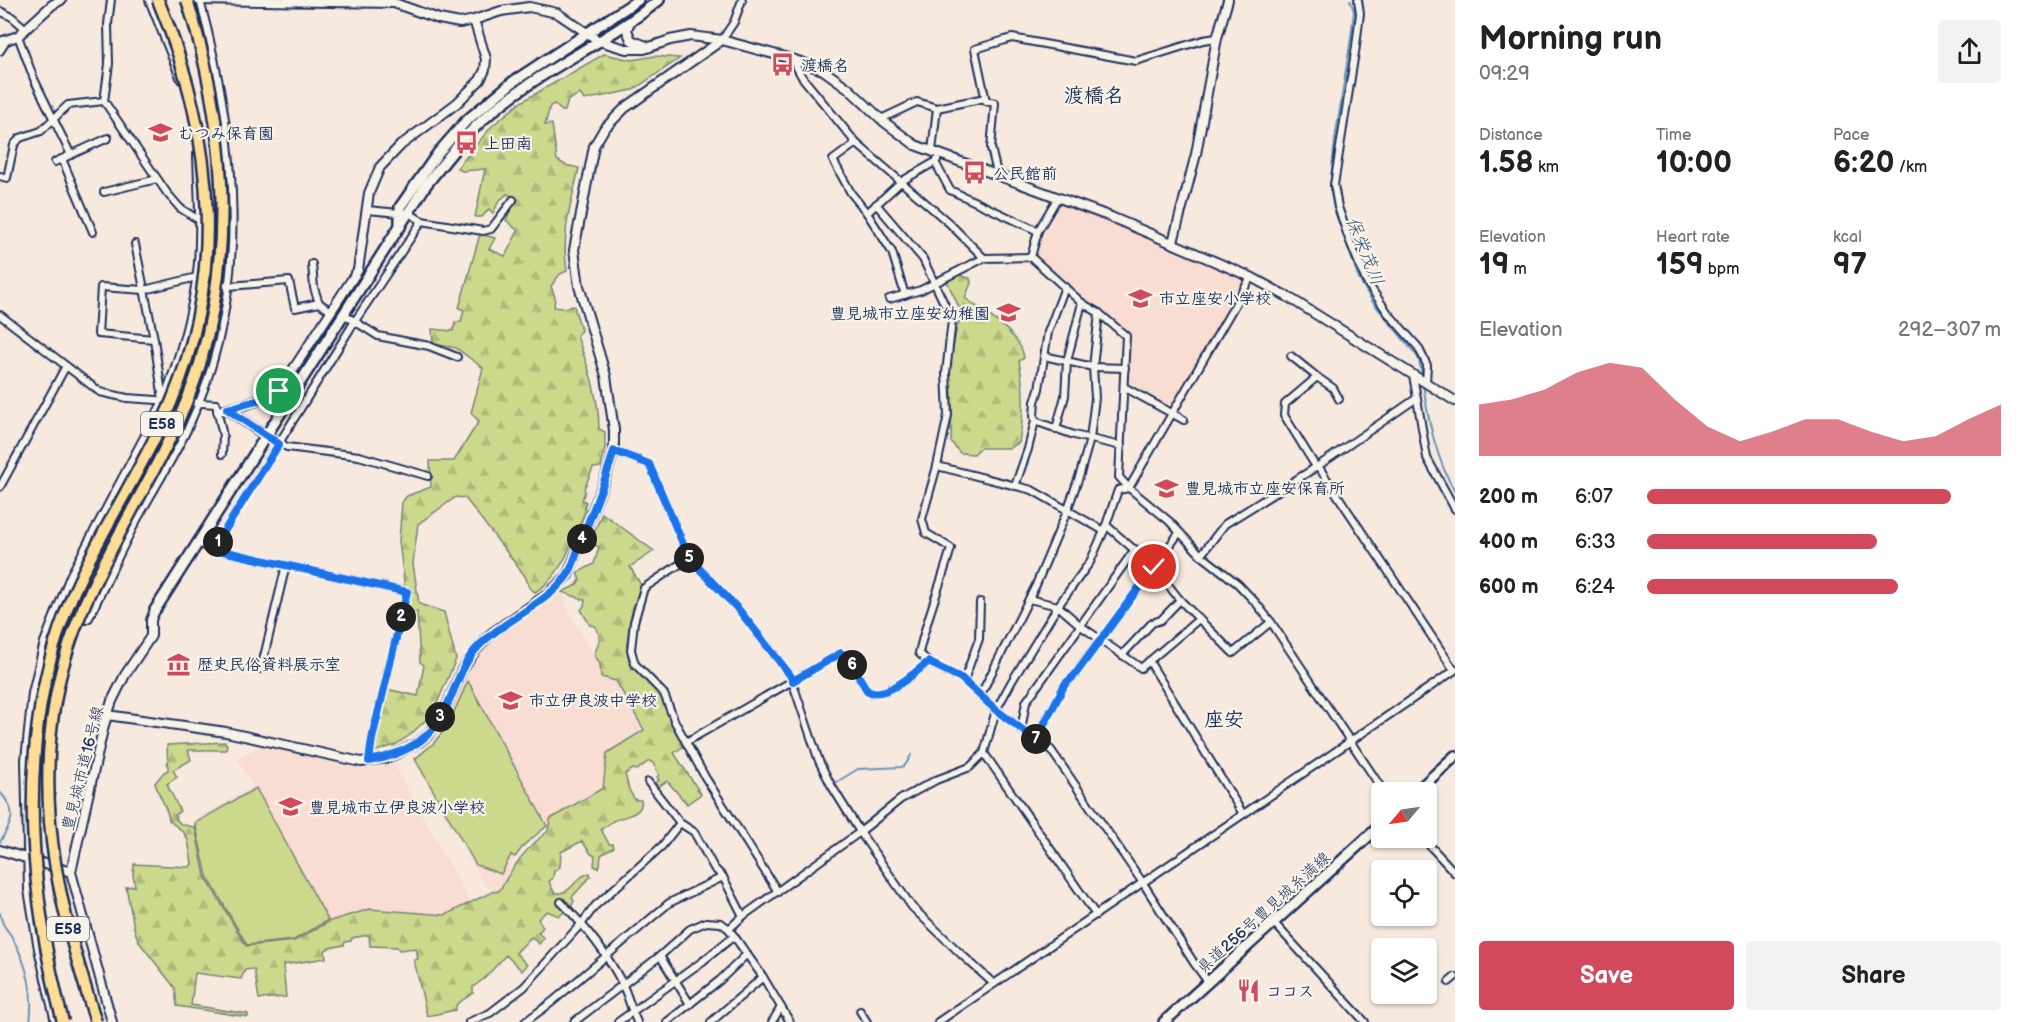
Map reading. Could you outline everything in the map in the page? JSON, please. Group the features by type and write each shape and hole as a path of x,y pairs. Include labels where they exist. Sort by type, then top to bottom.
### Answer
{"highway":[{"name":"E58","path":"63,1022 43,932 38,897 34,767 37,724 45,680 55,643 74,591 171,403 188,355 201,302 207,234 206,186 202,151 192,97 158,0"},
{"name":"E58","path":"96,1022 67,926 50,834 48,796 51,731 55,701 67,649 86,598 184,408 200,366 213,311 222,246 220,167 206,70 187,0"}],"main road":[{"path":"404,213 400,207 423,172 466,121 514,81 638,0"},
{"path":"155,610 400,227 404,213 455,149 488,115 520,90 630,21 659,0"},
{"path":"1427,782 1455,756"},
{"name":"県道256号豊見城糸満線","path":"1164,1022 1371,834"}],"street":[{"path":"0,51 4,40 18,36 52,5 61,0"},
{"path":"111,0 108,24 109,64 104,101 157,179 180,208 199,220"},
{"path":"55,1022 38,949 28,890 25,760 32,693 45,642 81,554 163,400 189,322 197,277 199,220 197,140 193,115 149,0"},
{"path":"194,0 394,3 439,19 460,23 527,4 557,13 599,41 626,50 651,48 692,36 722,40 792,59 823,70 848,88 880,119 915,145 997,173 1173,242 1251,277 1288,297 1455,401"},
{"path":"56,611 85,620 89,618 136,521 188,428 220,340 229,286 234,225 231,169 222,95 200,0"},
{"path":"107,715 226,732 361,762 387,758 419,742 429,734 446,708 462,670 475,651 492,633 548,594 568,574 614,451 614,430 606,376 579,286 574,250 594,147 604,129 625,108 722,40 735,22 742,0"},
{"path":"1173,242 1196,154 1217,38 1228,0"},
{"path":"1358,0 1360,13 1334,185 1336,196 1348,239 1366,281 1388,313 1418,347 1427,365 1417,398 1427,458 1455,509"},
{"path":"0,11 12,16 26,29"},
{"path":"218,411 264,399 279,391 358,270 369,193 380,167 401,145 457,103 480,80 485,70 486,59 474,20"},
{"path":"630,21 627,30 631,40 651,48"},
{"path":"18,36 33,79 71,155"},
{"path":"997,173 991,148 995,103 986,101 975,49 1012,38 1136,61 1203,40 1217,38"},
{"path":"792,59 802,77 856,143 949,223 984,258"},
{"path":"880,119 917,102 937,108 985,98"},
{"path":"0,176 7,178 14,145 20,138 41,131 69,105 104,101"},
{"path":"932,151 937,108"},
{"path":"93,232 58,161 108,138"},
{"path":"856,143 833,160 851,193 892,252 905,295"},
{"path":"867,213 902,181 935,162 942,155"},
{"path":"935,162 950,190 1038,231"},
{"path":"104,192 157,179"},
{"path":"1031,257 1038,231 1058,197"},
{"path":"367,210 404,213 422,221 483,231 492,229 513,200"},
{"path":"876,204 923,259 952,320 946,373 948,415 922,519 927,532 951,548 925,626 919,653 928,662 964,680 996,710 1051,750 1208,982"},
{"path":"213,549 355,321 422,221"},
{"path":"135,244 154,339 163,400"},
{"path":"889,299 934,283 984,258 1031,257 1082,303 1099,313 1126,336 1119,477 1169,521 1201,555 1238,584 1256,603 1378,782"},
{"path":"312,264 314,288 319,303 331,311"},
{"path":"154,339 98,334 101,287 144,290 197,277 229,286 289,281 295,308 319,303"},
{"path":"729,929 743,916 860,832 901,799 936,780 970,767 984,753 996,710 1058,606 1090,562 1118,490 1129,488 1251,277"},
{"path":"1015,486 1035,421 1035,402 1048,332 1065,287"},
{"path":"1056,429 1065,396 1067,361 1082,303"},
{"path":"980,696 1029,598 1067,512 1080,474 1090,439 1095,398 1093,367 1099,313"},
{"path":"343,314 378,336 429,346 456,357"},
{"path":"0,315 100,392 127,398 216,404 223,436 222,454"},
{"path":"1044,356 1093,367 1125,368"},
{"path":"1291,356 1332,388 1340,399"},
{"path":"0,487 66,366"},
{"path":"938,1022 1455,670 1284,415 1283,410 1286,404 1317,377"},
{"path":"1124,387 1184,420"},
{"path":"1201,555 1225,524 1317,466 1417,398"},
{"path":"227,409 266,436 287,447 359,456 428,476"},
{"path":"1035,421 1090,439 1121,446"},
{"path":"614,451 649,464 689,558 739,610 790,675 819,760 831,785 860,832 912,906 994,984"},
{"path":"937,466 1032,490 1067,512 1105,528 1135,549 1154,567 1180,600 1233,653 1271,622"},
{"path":"1036,740 1065,684 1074,676 1101,640 1179,532"},
{"path":"199,544 286,566 407,592 372,739 369,761"},
{"path":"1021,730 1026,702 1135,549"},
{"path":"689,558 644,588 634,622 631,650 635,664 664,694 675,722 705,777 778,892"},
{"path":"261,669 286,566"},
{"path":"1029,598 1058,606 1081,626 1141,668 1199,619"},
{"path":"1122,655 1152,623 1161,620 1180,600"},
{"path":"964,680 979,639 980,602"},
{"name":"豊見城市道16号線","path":"71,872 107,715 125,675 151,636 151,620 155,610"},
{"path":"686,742 841,653 849,660 868,692 877,693 910,677 928,662"},
{"path":"1149,661 1243,814"},
{"path":"984,753 1096,915"},
{"path":"648,782 680,823 694,832 714,868 723,878 743,916"},
{"path":"469,1022 490,1013 524,987 596,906 662,846 680,823"},
{"path":"1432,848 1455,873"},
{"path":"0,849 71,872 112,1022"},
{"path":"525,1022 669,903 723,878"},
{"path":"561,902 582,923 606,956 622,984 637,1022"},
{"path":"574,1022 660,956 690,929 706,922 721,922 729,929 763,977 790,1022"},
{"path":"1274,923 1365,1022"},
{"path":"618,1022 734,936"},
{"path":"667,1022 720,980 747,954"},
{"path":"660,956 690,1004"},
{"path":"711,1022 763,977"},
{"path":"1449,982 1455,977"},
{"path":"772,1022 781,1007"},
{"path":"860,1011 867,1022"}],"shaded area":[{"path":"1061,201 1245,279 1171,410 1126,386 1129,335 1037,260 1036,249"},
{"path":"562,592 571,616 600,664 601,677 616,681 644,731 607,753 603,788 550,819 547,826 525,844 515,857 500,891 492,892 481,880 412,757 433,740 446,723 467,672 479,653 494,639"},
{"path":"263,745 352,768 376,768 394,764 471,903 445,915 370,909 330,921 294,942 246,947 205,876 193,820 253,787 237,758"}],"green space":[{"path":"604,54 632,60 655,56 680,58 633,90 584,100 580,94 568,100 565,111 554,104 550,106 545,125 552,124 557,160 565,165 579,168 566,232 567,271 560,274 551,286 555,297 554,307 574,306 581,330 577,336 595,393 599,429 605,432 601,467 593,468 584,489 582,500 586,502 584,508 586,509 567,555 554,576 535,592 465,498 456,497 418,524 413,563 419,604 444,612 456,659 429,717 410,735 395,745 374,752 386,689 418,696 424,665 420,662 417,612 404,612 405,590 399,541 402,502 407,496 431,487 430,461 454,461 479,421 471,413 483,368 456,348 433,344 432,329 453,331 455,322 461,322 464,310 459,308 480,234 495,238 489,249 505,256 518,231 506,220 516,198 507,194 499,201 493,213 489,209 482,217 475,217 485,169 462,171 457,168 492,126 521,102"},
{"path":"958,275 970,278 971,283 965,298 1001,324 1022,349 1024,358 1019,361 1023,393 1021,432 1019,443 1009,448 980,448 974,454 960,453 951,442 952,393 948,373 957,326 963,316 947,281"},
{"path":"602,513 654,551 630,567 641,585 630,620 627,644 629,662 660,695 684,746 674,753 701,794 687,804 667,781 658,787 655,783 659,780 657,777 659,775 653,763 649,761 637,770 633,769 625,774 629,790 635,800 641,800 641,805 636,812 613,821 601,829 609,844 613,844 614,847 601,855 598,868 594,866 595,856 582,841 561,852 560,867 554,871 553,878 549,882 554,892 565,892 580,878 590,873 591,876 572,897 574,901 571,907 559,916 547,911 538,919 543,927 538,933 544,938 539,944 531,937 516,953 527,965 522,971 506,955 485,978 473,987 473,993 457,1004 455,1010 427,1016 414,960 418,959 416,948 399,950 397,947 370,946 369,935 352,938 344,945 329,948 325,951 326,958 283,965 286,997 259,999 254,969 245,970 241,979 195,973 191,1005 248,1014 248,1017 177,1006 175,988 140,943 135,932 126,887 135,886 134,864 190,867 192,863 188,840 184,833 169,820 155,783 168,770 167,745 225,742 227,745 226,750 188,750 191,760 173,770 177,777 167,784 180,811 175,815 176,819 182,824 195,827 205,876 246,946 294,941 330,921 370,909 445,915 492,892 499,891 520,858 548,831 550,819 603,788 607,753 644,730 616,681 601,677 600,664 594,654 599,637 595,626 590,625 581,610 585,600 562,592 577,585 580,580 577,573 594,564 599,547 590,543"},
{"path":"468,681 547,826 525,844 515,857 511,855 501,874 476,865 415,759 434,743 448,725"},
{"path":"256,788 328,920 294,940 247,945 207,876 195,823"}],"waterway":[{"name":"保栄茂川","path":"1350,0 1354,11 1330,188 1334,208 1359,279 1372,301 1418,357 1423,377"},
{"name":"保栄茂川","path":"1423,383 1434,439 1455,492"},
{"path":"835,783 858,769 902,767 911,755"},
{"path":"0,792 6,799 12,816 0,842"},
{"path":"0,913 2,922 12,937 26,970 31,1001 30,1022"}],"place":[{"name":"渡橋名","path":"783,65"},
{"name":"むつみ保育園","path":"160,133"},
{"name":"上田南","path":"466,143"},
{"name":"公民館前","path":"975,173"},
{"name":"市立座安小学校","path":"1141,298"},
{"name":"豊見城市立座安幼稚園","path":"1008,313"},
{"name":"豊見城市立座安保育所","path":"1167,488"},
{"name":"歴史民俗資料展示室","path":"179,664"},
{"name":"市立伊良波中学校","path":"511,700"},
{"name":"豊見城市立伊良波小学校","path":"291,807"},
{"name":"ココス","path":"1248,991"}],"district":[{"name":"渡橋名","path":"1094,95"},
{"name":"座安","path":"1224,719"}],"route":[{"path":"279,391 245,406 227,409 279,444 213,549 407,592 372,739 369,761 387,758 419,742 429,734 446,708 462,670 475,651 492,633 548,594 568,574 614,451 649,464 689,558 739,610 793,681 841,653 849,660 868,692 877,693 910,677 928,662 961,678 996,710 1036,740 1065,684 1074,676 1154,567"}]}
